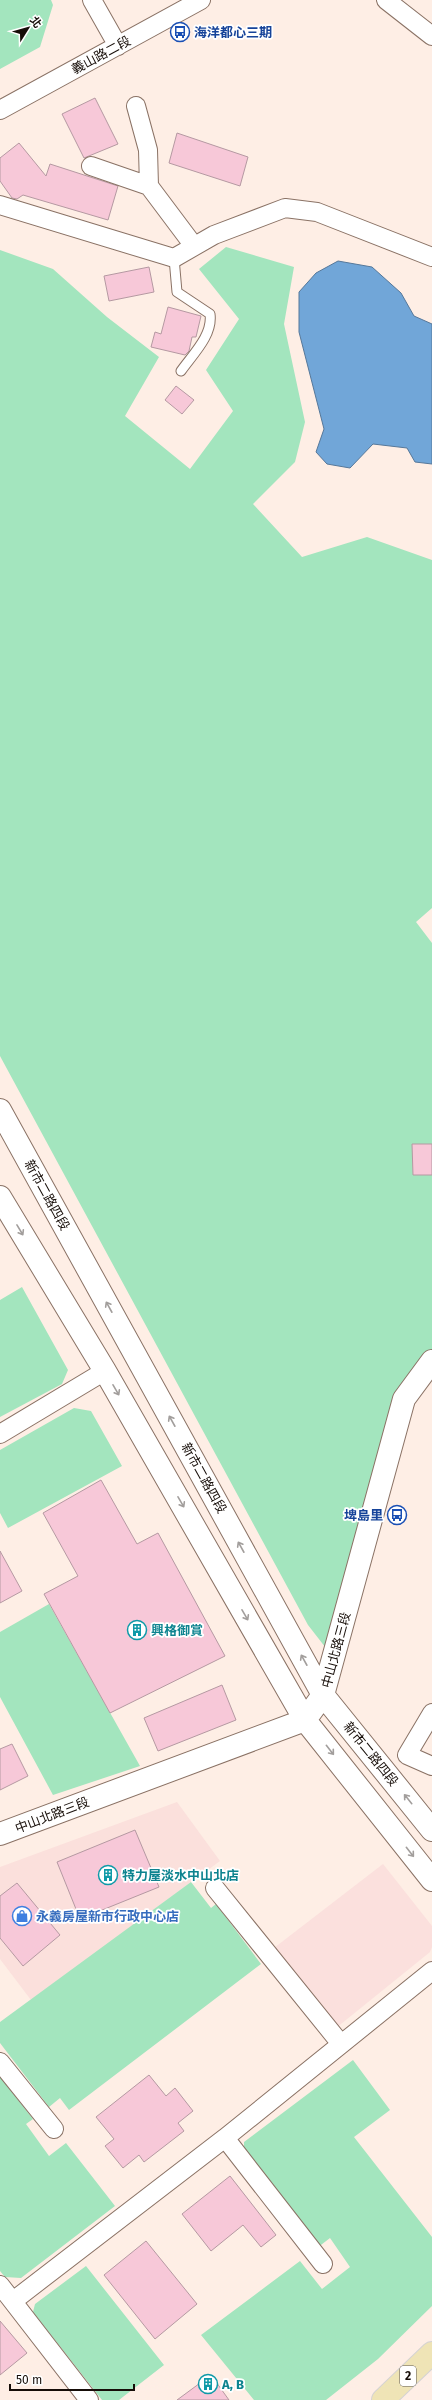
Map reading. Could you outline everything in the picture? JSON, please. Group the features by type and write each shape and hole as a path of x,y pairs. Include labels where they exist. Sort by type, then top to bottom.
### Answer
{"main road":[{"name":"2","path":"383,2400 432,2352"}],"street":[{"path":"92,0 118,46"},
{"name":"義山路二段","path":"0,110 201,0"},
{"path":"386,0 432,36"},
{"path":"136,106 148,150 149,186"},
{"path":"91,166 149,186 194,246"},
{"path":"0,205 174,258 214,235 285,208 317,212 379,234 432,257"},
{"name":"新市二路四段","path":"0,1110 323,1695 432,1830"},
{"path":"0,1197 105,1371 305,1720 432,1880"},
{"name":"中山北路三段","path":"0,1834 305,1720 323,1695 404,1400 432,1361"},
{"path":"0,1434 105,1371"},
{"path":"387,1774 407,1754 432,1713"},
{"path":"407,1754 432,1766"},
{"path":"215,1888 341,2044"},
{"path":"13,2301 225,2138 432,1971"},
{"path":"0,2062 54,2129"},
{"path":"225,2138 324,2264"},
{"path":"0,2285 89,2400"}],"lane":[{"path":"174,258 177,292 210,314 211,324 202,343 181,371"}],"shaded area":[{"path":"177,1802 220,1861 31,2000 0,1959 0,1867"},
{"path":"383,1864 432,1926 432,1947 430,1952 336,2028 274,1948"}],"green space":[{"path":"0,0 51,0 53,5 40,47 0,69"},
{"path":"226,247 294,267 284,324 305,422 295,462 253,504 302,557 367,537 432,560 432,908 416,922 432,943 432,1363 405,1402 336,1661 308,1625 0,1056 0,250 53,269 107,317 159,357 125,416 190,469 233,411 206,370 239,319 199,269"},
{"path":"22,1287 68,1370 62,1384 0,1417 0,1300"},
{"path":"74,1408 91,1411 122,1466 8,1528 0,1513 0,1450"},
{"path":"49,1604 140,1766 53,1795 0,1697 0,1632"},
{"path":"191,1882 211,1908 216,1904 261,1964 69,2110 60,2098 49,2107 0,2043 0,2022"},
{"path":"353,2060 390,2110 354,2137 432,2237 432,2306 378,2359 326,2400 254,2400 201,2335 300,2261 322,2289 350,2267 330,2238 317,2248 244,2154 244,2142"},
{"path":"0,2077 33,2119 26,2124 49,2156 66,2143 115,2206 21,2278 5,2277 0,2271"},
{"path":"86,2266 164,2365 119,2400 102,2400 33,2312 35,2304"}],"water":[{"path":"338,261 372,267 401,293 414,316 432,324 432,464 415,462 407,448 373,444 350,468 327,464 316,452 324,429 299,332 299,292 316,273"}],"building":[{"path":"95,98 118,144 84,158 62,114"},
{"path":"177,133 248,157 240,186 169,163"},
{"path":"19,143 46,176 50,164 118,186 108,220 23,195 17,199 12,198 0,181 0,158"},
{"path":"149,267 154,292 109,301 104,276"},
{"path":"168,307 201,316 196,337 192,337 189,351 185,355 151,347 155,332 161,334"},
{"path":"176,386 194,400 182,414 165,400"},
{"path":"412,1144 432,1144 432,1175 413,1175"},
{"name":"興格御賞","path":"101,1480 137,1544 158,1533 225,1656 110,1713 44,1594 78,1576 43,1513"},
{"path":"0,1551 22,1591 0,1603"},
{"path":"222,1685 236,1720 158,1751 144,1718"},
{"path":"12,1744 28,1776 0,1790 0,1749"},
{"name":"特力屋淡水中山北店","path":"135,1830 159,1887 80,1919 57,1862"},
{"name":"永義房屋新市行政中心店","path":"17,1883 60,1935 23,1966 0,1938 0,1896"},
{"path":"149,2075 166,2096 175,2088 193,2111 178,2123 184,2131 144,2162 139,2155 123,2168 105,2146 114,2139 96,2117"},
{"path":"230,2176 276,2235 261,2247 243,2225 211,2251 182,2214"},
{"path":"146,2241 197,2304 155,2339 104,2275"},
{"path":"0,2321 27,2353 0,2375"},
{"name":"A, B","path":"211,2375 229,2400 177,2400"}],"place":[{"name":"海洋都心三期","path":"180,32"},
{"name":"埤島里","path":"397,1515"},
{"name":"興格御賞","path":"137,1630"},
{"name":"特力屋淡水中山北店","path":"108,1875"},
{"name":"永義房屋新市行政中心店","path":"22,1916"},
{"name":"A, B","path":"208,2384"}]}
